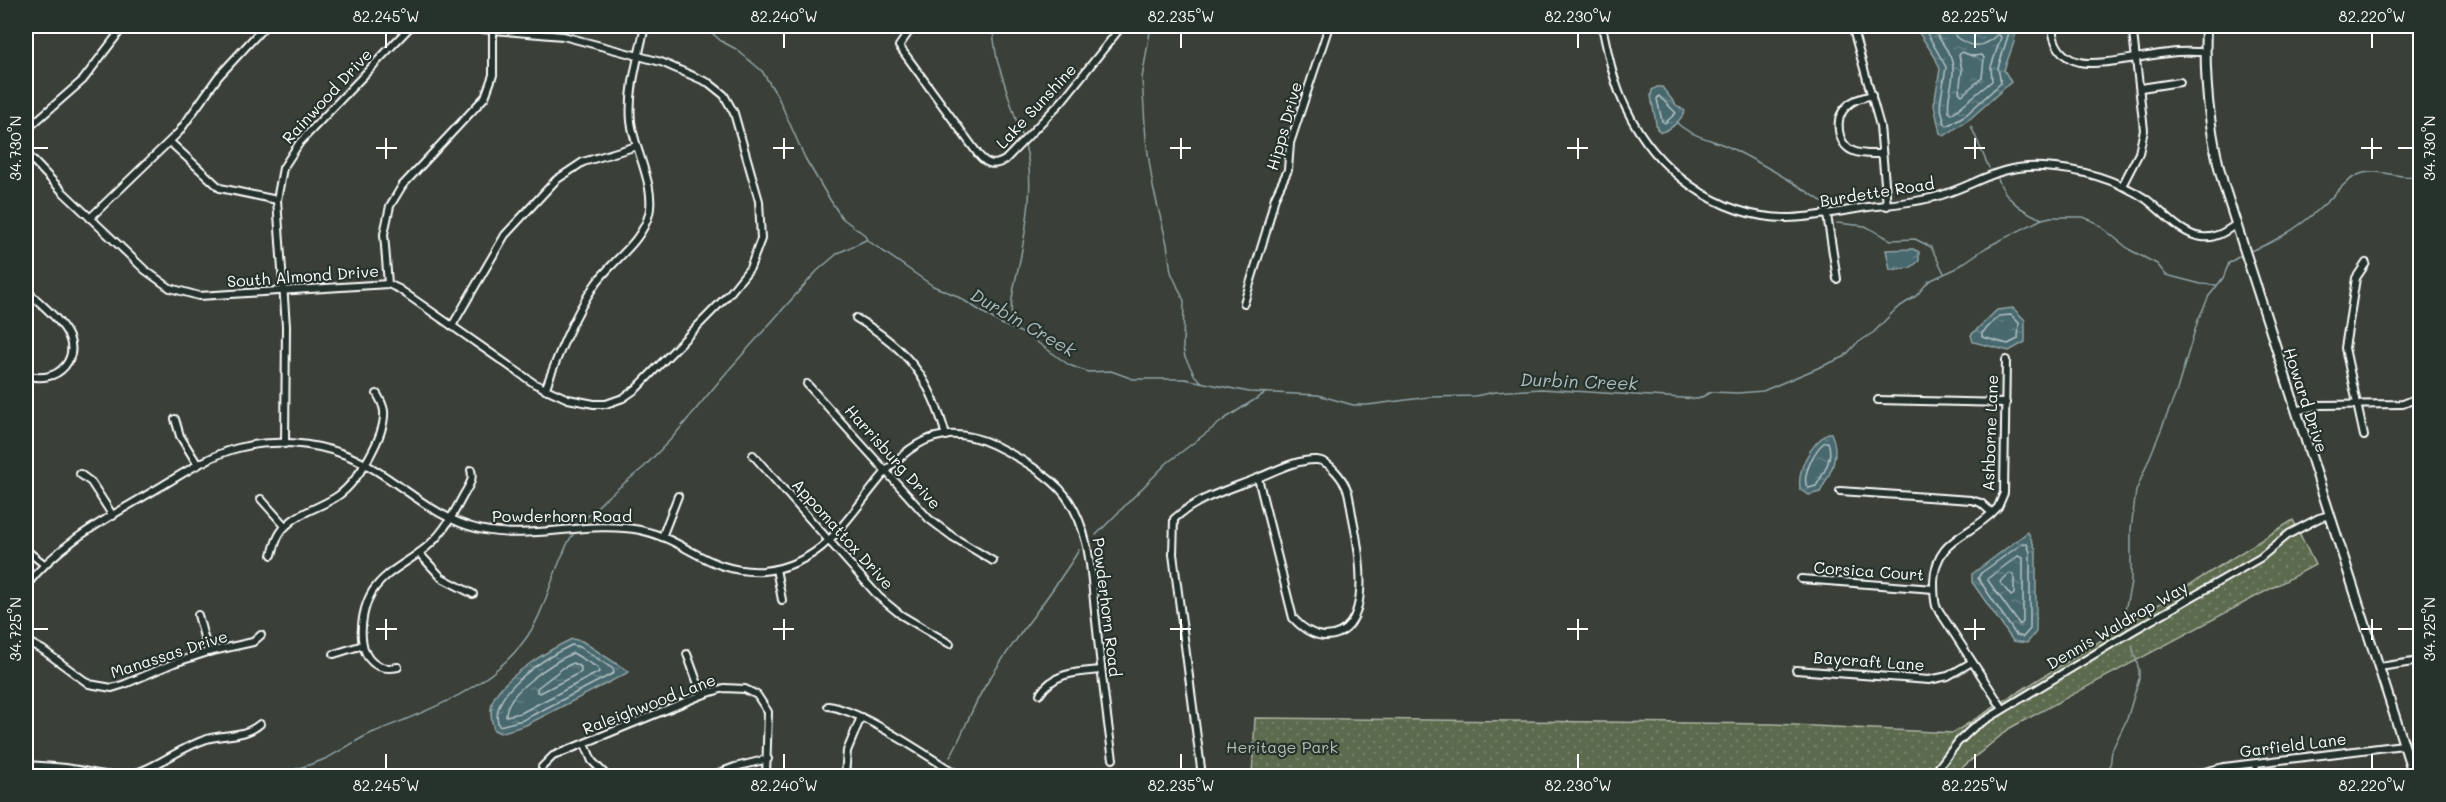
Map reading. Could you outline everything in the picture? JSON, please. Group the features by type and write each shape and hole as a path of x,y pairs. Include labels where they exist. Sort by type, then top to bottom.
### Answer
{"street":[{"path":"26,130 83,80 124,26"},
{"path":"90,218 170,142 218,77 265,26"},
{"name":"Rainwood Drive","path":"285,444 287,348 277,200 281,174 295,148 411,26"},
{"name":"South Almond Drive","path":"26,153 40,170 145,270 181,293 199,296 388,284 399,289 510,368 545,390 580,402 606,404 628,395 730,293 746,274 760,248 762,225 759,201 748,159 728,102 717,89 701,78 639,56 563,36 447,26"},
{"path":"545,390 588,296 603,274 638,237 646,224 651,196 637,146 631,109 645,26"},
{"name":"Lake Sunshine","path":"913,26 899,46 978,154 985,162 994,164 1005,160 1062,101 1122,26"},
{"name":"Hipps Drive","path":"1244,303 1275,197 1288,170 1290,143 1329,26"},
{"name":"Burdette Road","path":"1602,26 1614,77 1632,120 1658,155 1684,182 1720,203 1763,216 1785,218 1827,215 1937,197 1999,171 2023,167 2046,167 2088,173 2122,186 2198,237 2217,236 2235,225"},
{"path":"1851,26 1880,126 1887,206"},
{"path":"2052,26 2054,41 2059,49 2079,62 2171,52 2205,52"},
{"path":"2122,186 2142,142 2144,115 2133,33 2135,26"},
{"name":"Howard Drive","path":"2206,26 2205,52 2209,114 2214,146 2235,225 2414,777"},
{"path":"388,284 384,234 390,206 402,186 485,97 493,75 493,30"},
{"path":"2140,88 2180,82"},
{"path":"1872,95 1854,100 1845,108 1838,130 1850,150 1859,153 1881,154"},
{"path":"170,142 220,189 277,200"},
{"path":"452,326 505,235 556,180 583,162 637,146"},
{"path":"1827,215 1837,279"},
{"path":"2364,436 2345,348 2356,278 2366,263"},
{"path":"26,290 65,329 71,348 67,363 58,373 40,378 26,376"},
{"path":"856,318 887,337 914,365 935,399 946,436"},
{"name":"Ashborne Lane","path":"2003,709 1936,606 1934,589 1935,569 1944,549 1992,513 1998,507 2004,493 2007,360"},
{"name":"Harrisburg Drive","path":"807,384 929,519 953,537 993,561"},
{"path":"272,555 285,526 295,518 339,495 351,484 365,464 384,419 382,402 376,394"},
{"path":"2296,411 2320,405 2403,404 2421,397"},
{"path":"1878,400 2006,403"},
{"path":"175,419 180,436 198,465"},
{"name":"Powderhorn Road","path":"26,586 44,564 71,542 198,465 216,455 239,447 285,444 324,448 365,464 450,520 499,532 618,528 640,531 662,537 727,569 742,571 776,569 802,559 829,541 896,459 907,450 921,443 946,436 971,437 997,446 1042,475 1065,495 1076,513 1084,535 1113,759"},
{"name":"Appomattox Drive","path":"753,455 869,587 891,607 950,644"},
{"path":"1202,777 1173,554 1174,519 1185,509 1203,500 1258,478 1296,463 1318,460 1328,465 1338,475 1347,491 1361,557 1357,610 1351,624 1331,636 1319,635 1301,627 1293,618 1258,478"},
{"path":"398,667 377,665 367,656 363,645 362,619 372,593 384,576 419,553 433,541 450,520 471,481 471,470"},
{"path":"80,474 91,482 112,516"},
{"path":"1840,491 1971,500 1981,503 1992,513"},
{"path":"662,537 678,496"},
{"path":"261,499 285,526"},
{"name":"Dennis Waldrop Way","path":"1932,777 1965,734 2131,632 2260,558 2289,534 2319,518 2330,515"},
{"path":"26,550 44,564"},
{"path":"419,553 442,578 473,594"},
{"path":"776,569 782,600"},
{"name":"Corsica Court","path":"1802,579 1934,589"},
{"path":"198,615 208,652"},
{"name":"Manassas Drive","path":"26,641 50,654 83,680 106,688 125,684 174,663 208,652 253,642 261,635"},
{"path":"333,654 363,645"},
{"path":"687,654 702,695"},
{"path":"2379,667 2421,661"},
{"name":"Baycraft Lane","path":"1796,670 1929,680 1948,676 1972,662"},
{"path":"1041,694 1048,683 1057,677 1101,670"},
{"name":"Raleighwood Lane","path":"542,767 553,756 702,695 731,688 745,689 756,695 768,712 766,777"},
{"path":"828,706 841,707 861,717 960,777"},
{"path":"845,777 848,751 861,717"},
{"path":"26,765 57,766 120,776 136,773 194,743 219,736 243,733 260,724"},
{"path":"585,744 592,761 606,777"},
{"name":"Garfield Lane","path":"2188,777 2224,767 2403,745"},
{"path":"711,777 735,767 768,759"},
{"path":"2255,764 2257,777"}],"green space":[{"name":"Heritage Park","path":"2293,520 2315,565 2010,728 1952,776 1252,776 1255,718 1774,724 1953,733"}],"water":[{"path":"1917,26 1960,26 1976,33 1981,32 1987,26 2017,26 2004,70 2011,82 1971,118 1944,136 1940,133 1934,105 1940,69"},
{"path":"1662,87 1676,105 1685,111 1675,124 1661,132 1657,129 1651,96 1652,90"},
{"path":"1913,249 1919,252 1919,261 1910,268 1890,270 1886,250"},
{"path":"2013,308 2025,320 2025,342 2009,351 1973,342 1971,335 1997,310"},
{"path":"1828,433 1831,433 1834,441 1833,464 1820,492 1809,495 1800,490 1803,465 1810,451"},
{"path":"2028,532 2036,550 2036,632 2027,643 2013,641 1972,582 1972,574"},
{"path":"572,639 582,641 629,672 526,725 500,733 494,730 491,706 499,690 529,664"}],"waterway":[{"name":"Durbin Creek","path":"704,26 762,71 778,97 805,158 842,218 865,235 867,240 933,286 955,295 1003,325 1027,335 1069,365 1088,372 1111,371 1133,379 1185,379 1249,392 1318,395 1353,405 1541,389 1698,399 1711,392 1763,391 1844,357 1856,344 1874,332 1896,309 1916,296 1929,281 1955,269 1987,247 2042,219 2051,217 2083,217 2095,222 2130,250 2157,264 2166,275 2201,284 2216,285"},
{"path":"992,26 997,60 1021,135"},
{"path":"1151,26 1142,78 1146,140 1153,187 1167,244 1171,272 1184,301 1183,348 1185,357 1195,376 1202,382"},
{"path":"1676,122 1695,134 1755,160 1824,203"},
{"path":"1971,126 1989,168"},
{"path":"1013,328 1011,311 1013,294 1023,246 1030,188 1025,145"},
{"name":"Durbin Creek","path":"2250,251 2282,236 2301,223 2320,209 2355,176 2367,172 2420,175"},
{"path":"1998,179 2010,199 2042,219"},
{"path":"1837,223 1865,226 1891,240 1915,239 1931,247 1944,273"},
{"path":"578,526 605,499 644,467 672,438 726,373 817,271 838,253 866,240"},
{"path":"2122,624 2131,583 2131,529 2136,491 2176,393 2198,320 2209,296 2223,278 2229,263 2243,254"},
{"path":"1096,535 1167,463 1226,418 1265,393"},
{"path":"275,776 321,761 368,735 456,697 493,673 524,641 537,621 558,565 573,535"},
{"path":"950,757 987,683 1079,550"},
{"path":"2109,776 2112,750 2127,719 2139,679 2139,670 2132,646"}]}
